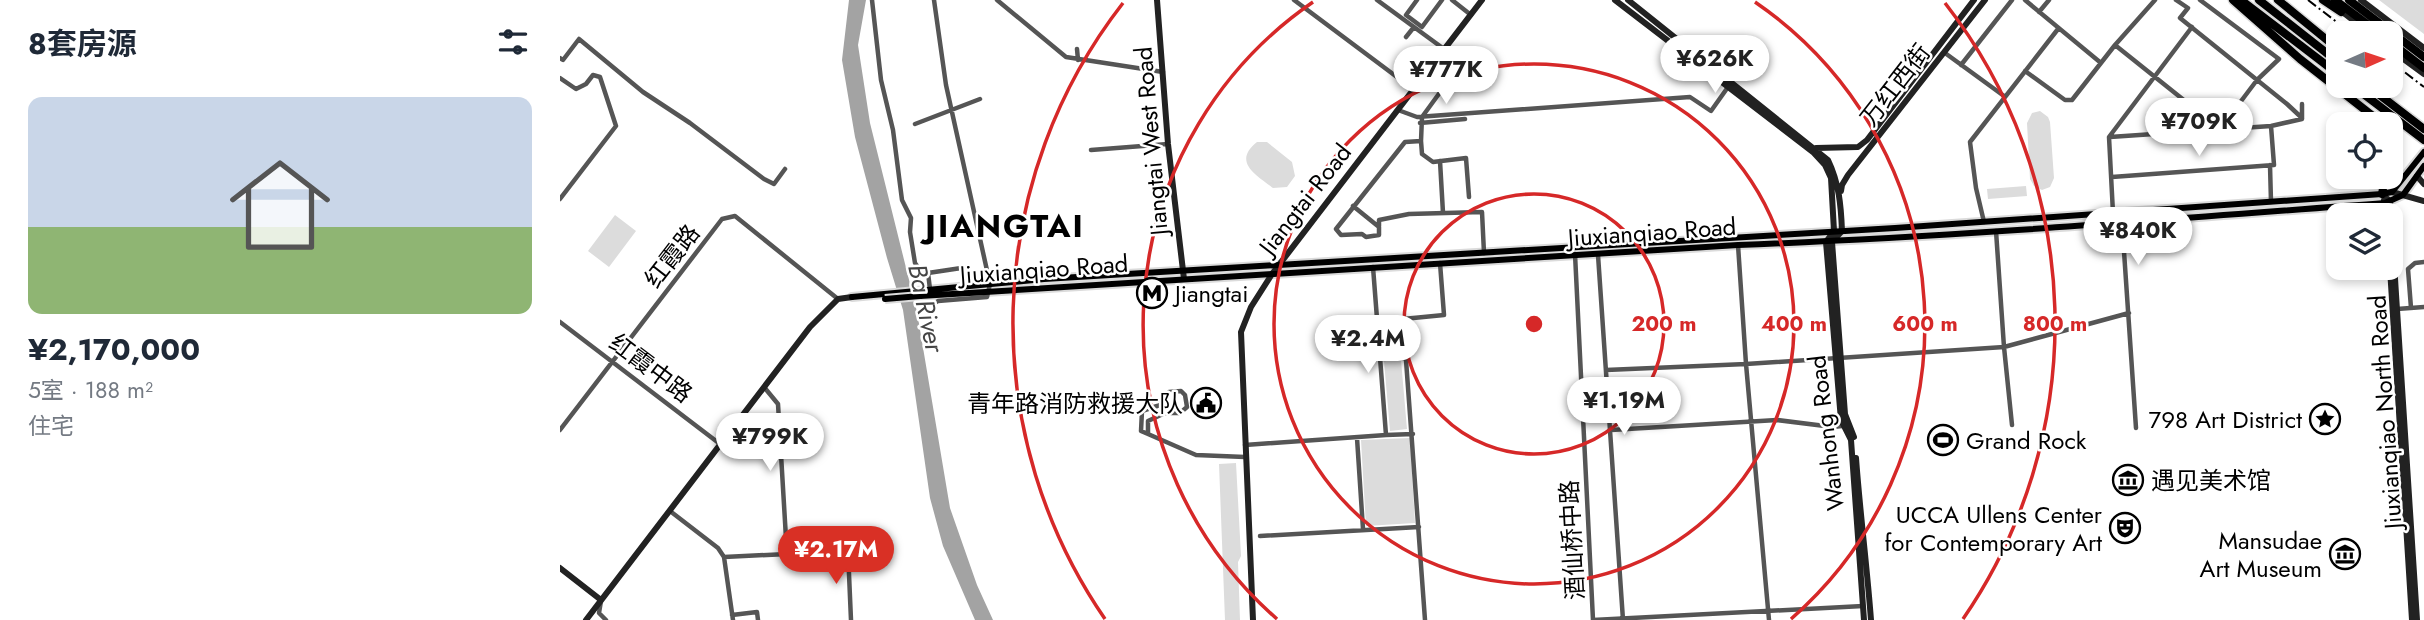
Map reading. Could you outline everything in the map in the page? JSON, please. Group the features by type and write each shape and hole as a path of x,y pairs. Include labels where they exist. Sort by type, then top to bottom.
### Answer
{"highway":[{"path":"2232,0 2300,59 2368,112"},
{"path":"2241,0 2326,65"},
{"path":"2259,0 2326,53"},
{"path":"2278,0 2326,39"},
{"path":"2325,0 2341,12"},
{"path":"2335,0 2363,21"},
{"path":"2349,0 2424,57"},
{"path":"2403,52 2424,68"},
{"path":"2372,98 2393,112"},
{"path":"2380,98 2395,112"},
{"path":"2403,118 2424,129"},
{"path":"2403,120 2424,140"},
{"path":"2386,189 2386,199"}],"main road":[{"name":"Jiangtai West Road","path":"1157,0 1168,144 1184,275"},
{"name":"Jiangtai Road","path":"1253,620 1241,332 1251,307 1272,274 1482,0"},
{"path":"1615,0 1627,2 1828,160 1836,177 1840,197 1838,231 1829,242"},
{"name":"万红西街","path":"1815,148 1857,147 1867,140 1974,0"},
{"name":"万红西街","path":"1840,197 1842,185 1849,175 1985,0"},
{"path":"2361,0 2424,48"},
{"path":"1627,2 1728,87 1813,152 1825,165 1831,178 1838,231"},
{"path":"2341,12 2353,21"},
{"path":"2403,59 2424,74"},
{"path":"2386,203 2386,199 2424,152"},
{"path":"2386,199 2403,195 2424,166"},
{"path":"2417,176 2424,184"},
{"path":"2392,192 2424,201"},
{"name":"Jiuxianqiao Road","path":"1184,275 1272,274 1829,242 2122,222 2386,199"},
{"name":"Jiuxianqiao Road","path":"920,294 1184,275 1280,265 2272,203 2386,199"},
{"name":"Jiuxianqiao North Road","path":"2386,199 2397,309 2417,620"},
{"name":"Wanhong Road","path":"1829,242 1846,418 1854,438 1871,620"},
{"name":"Jiuxianqiao North Road","path":"2390,280 2412,620"},
{"name":"Jiuxianqiao Road","path":"920,294 930,289 990,288"},
{"path":"586,620 810,327 838,299 920,294"},
{"name":"Wanhong Road","path":"1839,357 1842,426 1850,440 1864,620"},
{"path":"560,568 601,600"}],"street":[{"path":"872,0 881,80 893,130 902,200 911,218 913,254 920,270 928,273 968,267"},
{"path":"932,305 938,301 987,297 990,288 946,85 934,0"},
{"path":"997,0 1062,55 1078,60 1163,72"},
{"path":"1294,0 1414,90"},
{"path":"1377,0 1444,49"},
{"path":"1417,0 1406,15 1422,27 1442,0"},
{"path":"1452,0 1471,15"},
{"path":"1961,65 2012,0"},
{"path":"2025,0 2101,63"},
{"path":"2039,12 2049,0"},
{"path":"2025,71 2065,100 2072,100 2155,0"},
{"path":"2176,0 2188,8 2180,18 2302,119"},
{"path":"2200,0 2279,60 2258,80 2220,129"},
{"path":"1406,37 1414,27"},
{"path":"2113,214 2109,137 2192,27"},
{"path":"1984,222 1970,142 2058,29"},
{"path":"560,58 564,60 579,39 643,92 690,122 764,179 774,184 785,169"},
{"path":"2115,45 2220,129"},
{"path":"1077,49 1078,60"},
{"path":"1945,53 2004,96"},
{"path":"560,78 576,89 586,84 593,75 600,77 615,126 560,200"},
{"path":"1449,80 1422,117 1422,155 1433,162 1466,158 1469,197"},
{"path":"1398,110 1422,117 1690,97 1711,111 1728,87"},
{"path":"915,124 980,99"},
{"path":"2302,104 2302,119"},
{"path":"1420,123 1465,119"},
{"path":"2109,137 2271,126 2302,119"},
{"path":"2112,177 2274,165 2271,126"},
{"path":"1421,141 1405,142 1336,229 1341,234 1376,237 1379,235 1379,220 1409,214 1482,212 1484,253"},
{"path":"1091,150 1168,144"},
{"path":"1440,161 1443,213"},
{"path":"2270,165 2272,203"},
{"path":"1353,206 1379,227"},
{"name":"红霞路","path":"560,430 722,219 735,216 838,299"},
{"path":"2122,222 2136,428"},
{"path":"1996,230 2012,425"},
{"path":"1738,246 1745,364 1769,620"},
{"name":"酒仙桥中路","path":"1574,248 1594,620"},
{"path":"1598,255 1623,619"},
{"path":"2411,308 2409,269 2415,263 2424,262"},
{"path":"1377,320 1444,316 1440,263"},
{"path":"1373,267 1386,435"},
{"path":"928,273 930,289"},
{"path":"2397,309 2424,307"},
{"path":"1606,370 2004,347 2129,313"},
{"path":"1403,318 1425,620"},
{"name":"红霞中路","path":"560,322 720,444"},
{"path":"1380,359 1405,358"},
{"path":"763,387 778,404 787,555"},
{"path":"1148,434 1148,421 1165,413 1180,413 1186,407 1185,395 1181,391 1169,392 1160,405 1142,411 1141,431 1196,455 1245,457"},
{"path":"1611,430 1777,421 1842,426"},
{"path":"1245,445 1413,434"},
{"path":"1357,438 1363,529"},
{"path":"670,511 718,548 724,557 732,617 757,612 758,620"},
{"path":"1260,536 1419,527"},
{"path":"724,557 848,551 851,620"},
{"path":"601,600 599,613 606,620"},
{"path":"1594,620 1863,606"}],"shaded area":[{"path":"849,0 866,0 858,45 870,123 917,312 950,508 977,585 993,620 975,620 943,546 930,498 903,310 855,137 842,60"},
{"path":"2379,0 2424,0 2424,34"},
{"path":"2040,111 2050,122 2054,178 2050,187 2042,190 2034,186 2030,179 2027,123 2032,113"},
{"path":"1257,142 1267,142 1292,162 1295,176 1287,187 1273,188 1249,168 1247,156"},
{"path":"2026,186 2027,196 1988,199 1987,189"},
{"path":"615,215 636,231 609,267 588,251"},
{"path":"1401,360 1407,429 1390,431 1384,361"},
{"path":"1410,438 1415,523 1366,526 1361,440"},
{"path":"1236,463 1241,556 1238,562 1240,620 1225,620 1219,464"}],"railway":[{"path":"2308,0 2335,21"},
{"path":"2403,71 2424,87"}],"place":[{"name":"Jiangtai","path":"1152,293"},
{"name":"青年路消防救援大队","path":"1206,403"},
{"name":"798 Art District","path":"2325,419"},
{"name":"Grand Rock","path":"1943,440"},
{"name":"遇见美术馆","path":"2128,480"},
{"name":"UCCA Ullens Center for Contemporary Art","path":"2125,528"},
{"name":"Mansudae Art Museum","path":"2345,554"}],"district":[{"name":"JIANGTAI","path":"1005,226"}],"water label":[{"name":"Ba River","path":"926,308"}]}
